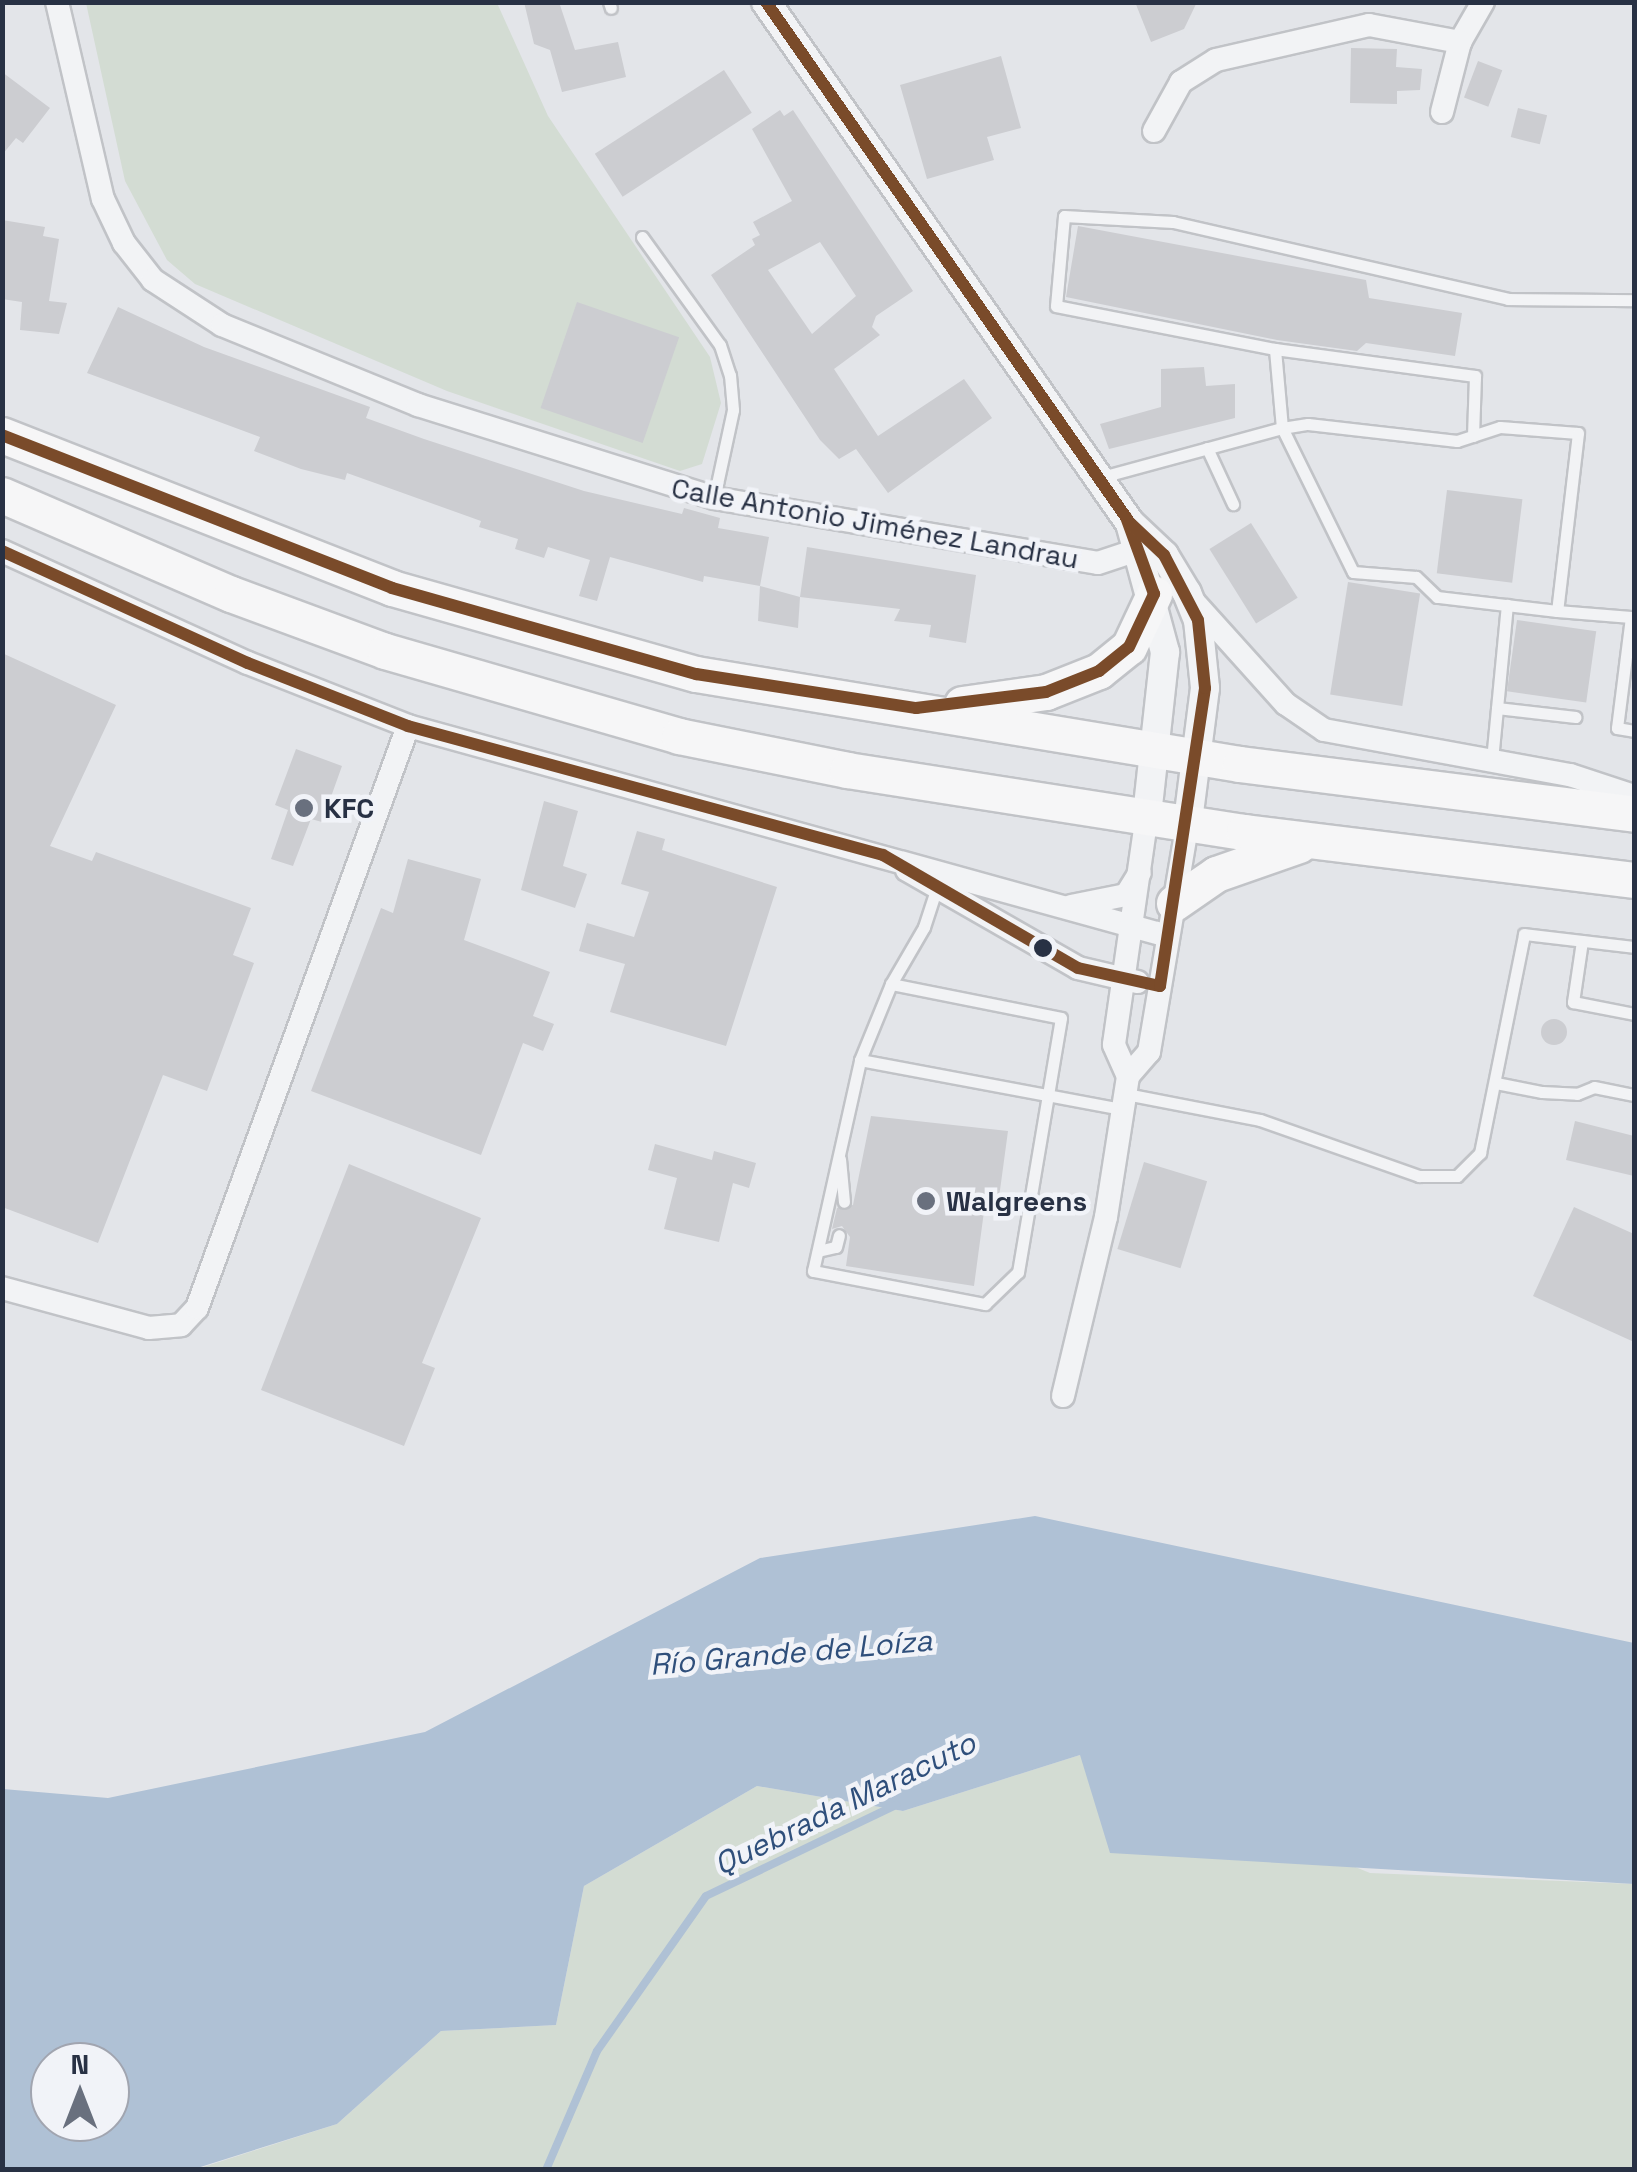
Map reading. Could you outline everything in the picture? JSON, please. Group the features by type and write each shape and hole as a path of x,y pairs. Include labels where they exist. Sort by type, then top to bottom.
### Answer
{"main road":[{"path":"2,434 392,588 696,674 1195,755 1634,814"},
{"path":"2,496 231,594 384,650 678,736 847,770 1318,842 1634,880"},
{"path":"916,708 1046,692 1099,671 1129,647 1170,593"},
{"path":"1171,919 1216,874 1318,842"}],"street":[{"name":"Calle Antonio Jiménez Landrau","path":"57,2 102,199 124,242 153,280 188,307 418,404 714,498 1098,563 1144,550"},
{"path":"766,2 1130,523 1204,654 1188,822 1150,1052 1126,1093 1106,1217 1063,1396"},
{"path":"1442,112 1460,42 1483,3"},
{"path":"1154,131 1181,82 1224,58 1371,14 1460,42"},
{"path":"2,551 248,663 408,726 883,855 1136,932 1171,919"},
{"path":"1126,1093 1114,1046 1136,932 1170,593"},
{"path":"1170,593 1286,704 1324,730 1570,774 1634,796"},
{"path":"2,1288 149,1328 181,1325 197,1308 408,726"},
{"path":"883,855 1078,968 1160,986"},
{"path":"1052,906 1094,906 1126,895 1142,870"}],"lane":[{"path":"1473,436 1476,376 1275,349 1056,306 1064,216 1173,222 1508,299 1634,300"},
{"path":"642,237 720,345 730,375 733,410 714,498"},
{"path":"1275,349 1282,428 1354,572 1416,577 1437,597 1631,617 1617,728 1634,731"},
{"path":"1098,478 1308,424 1458,441 1500,426 1578,433 1557,611"},
{"path":"1208,448 1233,504"},
{"path":"1492,761 1507,605"},
{"path":"1497,708 1575,716"},
{"path":"891,984 1061,1018 1018,1272 985,1304 813,1270 860,1060 891,984 924,927 936,889"},
{"path":"860,1060 1050,1096 1126,1093 1260,1120 1439,1179 1458,1176 1480,1154 1524,934 1634,947"},
{"path":"1582,940 1573,1002 1634,1014"},
{"path":"1496,1082 1542,1092 1577,1094 1594,1087 1634,1095"},
{"path":"839,1155 844,1202"},
{"path":"818,1250 836,1247 839,1236"}],"shaded area":[{"path":"86,3 497,3 548,116 710,357 721,403 702,464 680,471 447,391 195,284 167,260 125,181"},
{"path":"1080,1755 1370,1873 1634,1884 1634,2169 194,2170 337,2124 441,2031 556,2025 584,1886 757,1786 903,1811"}],"water":[{"name":"Río Grande de Loíza","path":"1035,1516 1634,1643 1634,1884 1110,1853 1080,1755 903,1811 757,1786 584,1886 556,2025 441,2031 337,2124 194,2169 3,2169 3,1789 108,1798 425,1732 760,1558"}],"building":[{"path":"524,2 559,2 575,50 618,42 626,77 562,92 550,50 534,44"},
{"path":"1135,2 1197,2 1184,29 1151,42"},
{"path":"1351,48 1397,49 1396,67 1422,69 1420,90 1397,91 1397,104 1350,103"},
{"path":"1001,56 1021,128 987,137 994,160 927,179 900,85"},
{"path":"1478,61 1502,70 1488,107 1464,97"},
{"path":"724,70 752,113 623,197 595,154"},
{"path":"2,72 50,108 23,143 16,138 2,155"},
{"path":"1518,108 1547,115 1540,144 1511,137"},
{"path":"780,110 784,116 793,110 913,291 876,316 872,327 880,335 834,369 878,436 964,379 992,418 888,493 856,449 839,459 820,440 711,275 755,245 752,239 760,235 753,222 792,201 752,129","holes":["820,242 856,296 812,334 768,270"]},
{"path":"2,220 45,227 43,236 59,239 49,301 67,303 59,334 20,330 22,302 2,299"},
{"path":"1078,226 1366,280 1369,298 1462,313 1455,356 1366,343 1357,351 1277,340 1066,297"},
{"path":"577,302 679,337 643,443 541,408"},
{"path":"118,307 204,347 370,407 366,418 424,439 584,491 682,514 684,508 720,518 718,528 769,537 760,586 704,576 703,582 610,557 597,601 579,596 590,560 548,547 544,558 515,549 518,539 479,527 481,521 347,473 345,480 301,469 254,451 260,437 87,373"},
{"path":"1204,367 1206,386 1235,384 1235,418 1109,449 1100,424 1161,407 1161,369"},
{"path":"1447,490 1522,499 1512,583 1437,573"},
{"path":"1251,523 1298,598 1256,624 1209,549"},
{"path":"807,547 976,575 966,643 929,637 931,625 894,621 900,609 800,597"},
{"path":"1348,582 1420,593 1402,706 1330,695"},
{"path":"760,586 800,597 798,628 758,621"},
{"path":"1517,620 1596,631 1586,702 1507,691"},
{"path":"2,653 116,705 50,846 92,861 96,852 251,908 233,955 254,963 207,1091 163,1075 98,1243 2,1207"},
{"name":"KFC","path":"296,749 342,766 322,822 311,819 293,866 271,859 288,810 275,805"},
{"path":"544,801 578,811 563,866 587,874 575,908 521,890"},
{"path":"637,831 665,839 662,850 777,887 726,1046 610,1012 625,964 579,951 587,923 634,937 649,892 621,884"},
{"path":"408,859 481,879 464,940 550,972 533,1016 554,1024 543,1051 523,1043 481,1155 311,1091 381,908 393,913"},
{"path":"1554,1019 1563,1023 1567,1032 1563,1041 1554,1045 1545,1041 1541,1032 1545,1023"},
{"name":"Walgreens","path":"871,1116 1008,1131 998,1205 985,1204 974,1286 846,1266 850,1237 842,1226 832,1229 837,1208 853,1205"},
{"path":"1575,1121 1634,1136 1634,1176 1566,1160"},
{"path":"655,1144 712,1160 714,1151 756,1163 749,1188 733,1183 719,1242 664,1229 677,1178 648,1170"},
{"path":"1144,1162 1207,1181 1181,1268 1117,1249"},
{"path":"349,1164 481,1218 422,1363 435,1368 404,1446 261,1390"},
{"path":"1574,1207 1634,1234 1634,1342 1533,1296"}],"waterway":[{"name":"Quebrada Maracuto","path":"546,2170 597,2051 706,1896 896,1805"}],"transit line":[{"path":"2,551 248,663 408,726 883,855 1078,968 1160,986 1205,688 1198,620 1164,555 1130,523 766,2"},
{"path":"2,435 392,588 696,674 916,708 1046,692 1099,671 1129,647 1154,594 1126,517"}],"place":[{"name":"KFC","path":"304,808"},
{"name":"Walgreens","path":"926,1201"}]}
